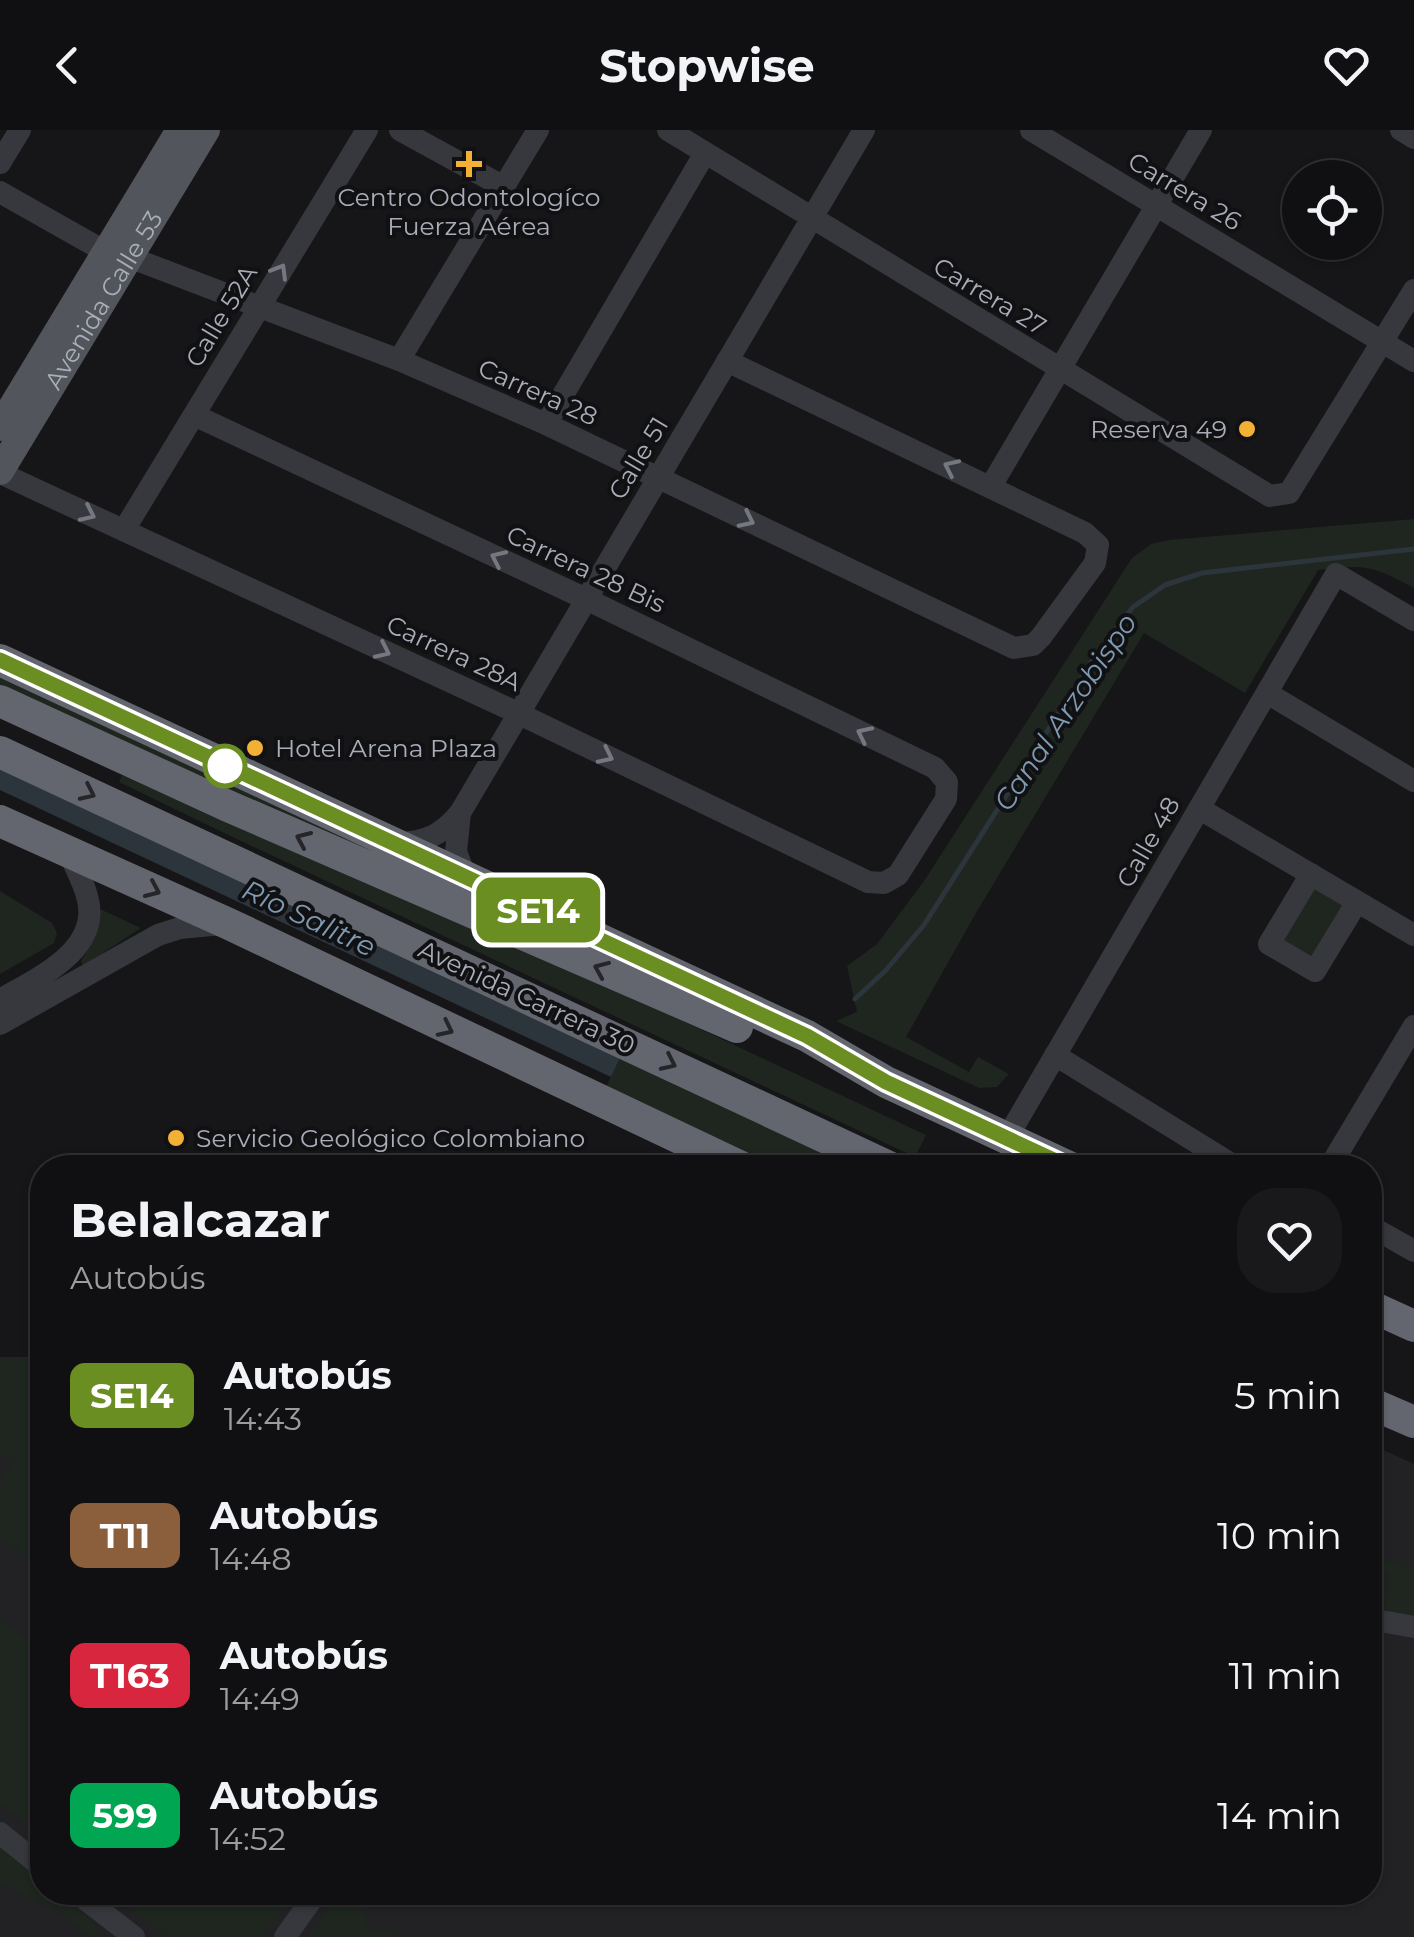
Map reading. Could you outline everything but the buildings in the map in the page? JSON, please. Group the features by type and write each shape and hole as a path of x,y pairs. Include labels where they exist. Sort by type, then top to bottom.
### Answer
{"highway":[{"path":"0,660 807,1036 886,1082 1043,1155"},
{"path":"0,701 585,962 803,1054 886,1082"},
{"name":"Avenida Carrera 30","path":"0,752 863,1155"},
{"path":"0,821 229,924 715,1155"},
{"path":"1382,1311 1414,1326"},
{"path":"1382,1408 1414,1422"}],"main road":[{"name":"Avenida Calle 53","path":"118,255 180,130"},
{"name":"Avenida Calle 53","path":"0,472 59,352 118,255 206,130"},
{"name":"Avenida Calle 53","path":"0,427 59,352"}],"street":[{"path":"0,163 20,130"},
{"name":"Calle 52A","path":"124,530 366,130"},
{"path":"400,130 504,188"},
{"path":"399,360 538,130"},
{"name":"Carrera 27","path":"668,130 1270,496 1288,493 1382,342"},
{"name":"Calle 51","path":"398,843 429,840 460,813 864,130"},
{"name":"Carrera 26","path":"1031,130 1414,361"},
{"path":"728,361 991,486 1201,130"},
{"path":"1402,130 1414,138"},
{"path":"546,424 705,153"},
{"name":"Carrera 28","path":"0,192 118,255 399,360 546,424 1006,644 1023,648 1042,637 1094,563 1098,544 1085,532 991,486"},
{"path":"1382,342 1414,290"},
{"name":"Carrera 28 Bis","path":"194,415 935,768 947,782 946,799 898,875 884,883"},
{"name":"Carrera 28A","path":"0,472 868,882 884,883"},
{"name":"Calle 48","path":"1007,1138 1336,574 1414,620"},
{"path":"1267,693 1414,780"},
{"path":"1200,809 1414,935"},
{"path":"460,813 456,852 465,875"},
{"path":"0,1000 70,956 85,934 90,915 88,898 69,853"},
{"path":"1310,874 1269,944 1315,971 1358,902"},
{"path":"0,1024 158,935 196,926 229,924"},
{"path":"1336,1155 1414,1026"},
{"path":"1055,1055 1217,1155"},
{"path":"1382,1233 1414,1251"},
{"path":"1382,1621 1414,1627"},
{"path":"0,1833 30,1857"},
{"path":"93,1905 134,1937"},
{"path":"284,1937 307,1905"}],"shaded area":[{"path":"1414,519 1414,588 1368,568 1318,570 1245,693 1144,633 906,1037 969,1072 978,1057 1009,1074 997,1087 979,1088 836,1021 857,1012 847,966 877,944 924,881 1132,558 1151,544 1169,540"},
{"path":"0,670 548,929 0,688"},
{"path":"122,775 632,997 926,1135 916,1155 911,1155 119,782"},
{"path":"1311,885 1349,906 1314,960 1279,940"},
{"path":"0,891 52,923 57,933 54,943 0,974"},
{"path":"100,909 141,928 83,966 81,961 95,937"},
{"path":"624,1050 847,1155 747,1155 604,1091"},
{"path":"0,1357 30,1357 30,1905 1382,1905 1382,1449 1414,1464 1414,1937 0,1937"},
{"path":"30,1359 30,1561 0,1538 0,1481 13,1463 0,1453 0,1360"},
{"path":"1382,1560 1414,1568 1414,1617 1385,1610 1391,1573 1382,1571"},
{"path":"0,1619 30,1642 30,1827 0,1803"},
{"path":"0,1834 30,1858 30,1900 0,1881"},
{"path":"49,1905 73,1905 98,1927 93,1937 87,1936 56,1907"},
{"path":"137,1905 287,1905 262,1937 167,1937 132,1911"},
{"path":"332,1905 363,1905 368,1930 393,1930 394,1937 308,1937"}],"water":[{"name":"Río Salitre","path":"0,761 620,1058 611,1077 0,790"}],"waterway":[{"name":"Canal Arzobispo","path":"855,999 924,925 1097,653 1133,607 1165,585 1202,573 1414,549"}],"bus line":[{"name":"SE14","path":"0,660 807,1036 886,1082 1043,1155"}],"place":[{"name":"Centro Odontologíco Fuerza Aérea","path":"469,164"},
{"name":"Reserva 49","path":"1247,429"},
{"name":"Hotel Arena Plaza","path":"255,748"},
{"name":"Servicio Geológico Colombiano","path":"176,1138"}]}
